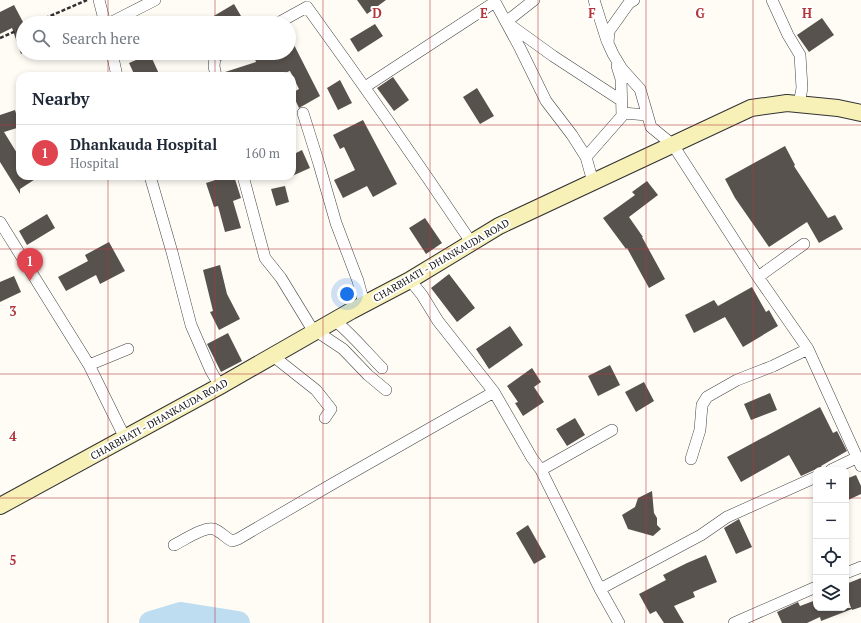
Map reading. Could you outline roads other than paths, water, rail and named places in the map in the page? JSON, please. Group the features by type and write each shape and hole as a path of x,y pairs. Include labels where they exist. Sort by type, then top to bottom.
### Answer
{"street":[{"path":"99,0 103,16"},
{"path":"124,16 155,0"},
{"path":"506,22 534,0"},
{"path":"594,0 613,54 622,69 640,89 651,127 673,145 758,277 808,348 859,462 841,467"},
{"path":"608,43 610,31 629,3 634,0"},
{"path":"772,0 788,35 800,55 802,88 799,104"},
{"path":"365,87 495,1 546,101 586,157 593,182"},
{"path":"291,16 307,7 365,87 471,242"},
{"path":"506,22 553,56 622,102"},
{"path":"586,157 623,113 621,79 613,54"},
{"path":"114,60 116,72"},
{"path":"215,60 215,72"},
{"name":"CHARBHATI - DHANKAUDA ROAD","path":"0,506 220,386 334,320 410,280 499,226 751,108 787,103 838,108 861,113"},
{"path":"303,113 336,223 358,281 364,303 351,311"},
{"path":"623,113 647,114"},
{"path":"151,180 191,325 211,371 220,386"},
{"path":"244,180 265,258 281,278 315,331 343,349 386,390"},
{"path":"0,222 89,365 125,438"},
{"path":"758,277 804,244"},
{"path":"410,280 422,295 438,321 494,392 532,458 541,470 600,589 619,623"},
{"path":"334,320 349,333 382,368"},
{"path":"691,459 700,430 702,406 707,397 737,380 773,366 808,348"},
{"path":"89,365 128,349"},
{"path":"273,356 316,390 331,409 325,418"},
{"path":"174,545 200,531 208,529 214,529 232,541 238,539 494,392"},
{"path":"541,470 612,430"},
{"path":"600,589 701,535 727,517 813,478"},
{"path":"849,572 861,567"},
{"path":"734,623 813,588"}],"waterway":[{"path":"151,623 181,614 238,623"}],"place":[{"name":"Dhankauda Hospital","path":"30,281"}]}
